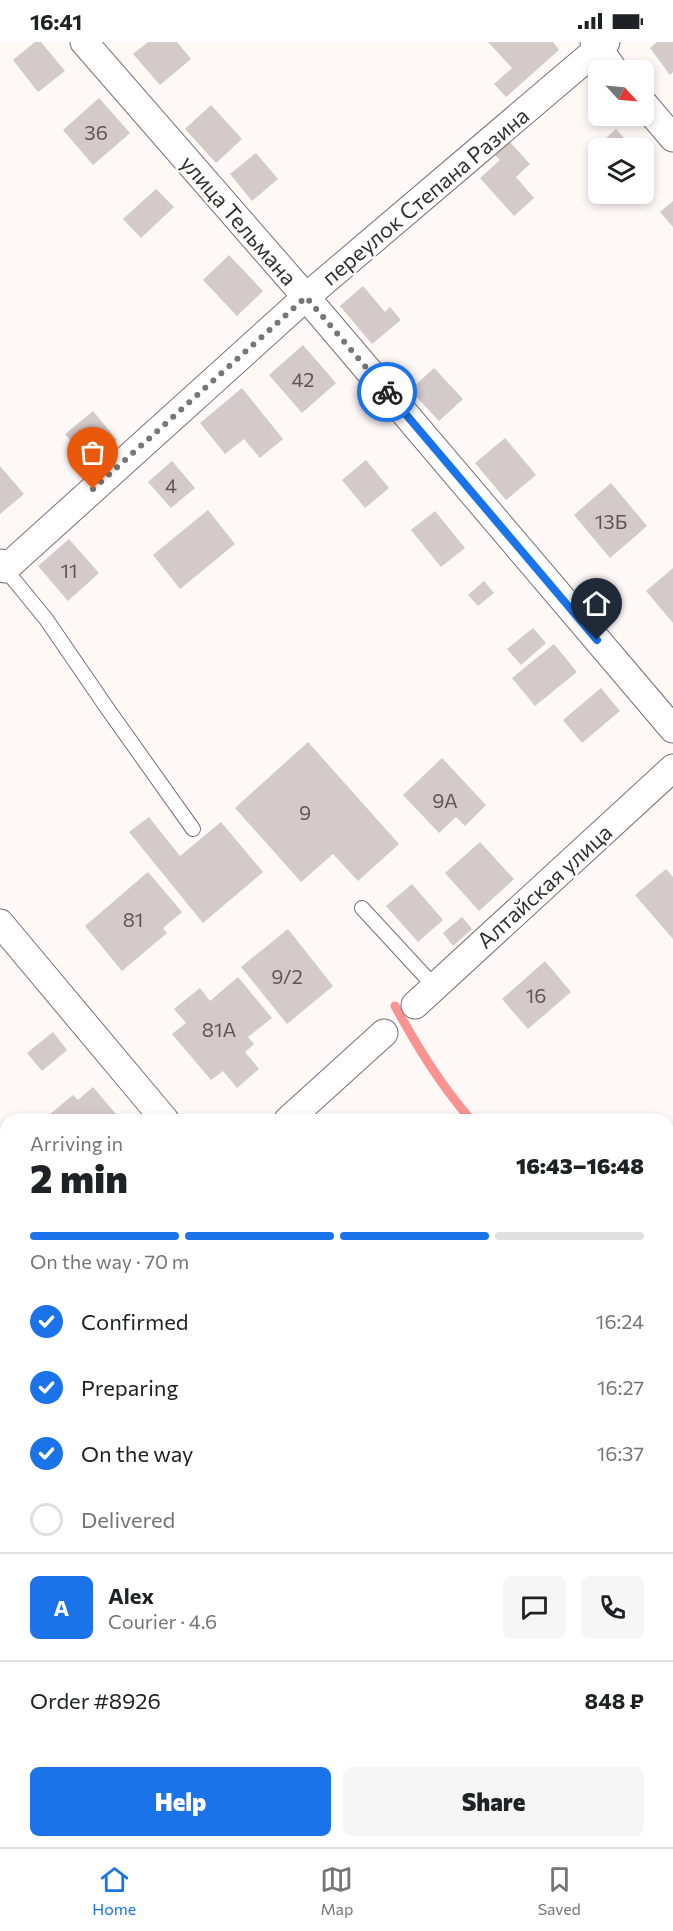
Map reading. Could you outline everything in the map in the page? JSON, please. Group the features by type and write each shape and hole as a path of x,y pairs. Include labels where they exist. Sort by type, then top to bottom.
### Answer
{"street":[{"name":"улица Тельмана","path":"84,42 306,297 673,729"},
{"name":"переулок Степана Разина","path":"2,566 306,297 599,44"},
{"path":"599,44 608,60"},
{"path":"654,116 673,138"},
{"name":"Алтайская улица","path":"415,1005 673,768"},
{"path":"0,923 160,1114"},
{"path":"295,1114 384,1033"}],"lane":[{"path":"2,566 46,619 193,829"},
{"path":"363,908 434,986"}],"building":[{"path":"35,42 41,42 65,71 38,92 13,60"},
{"path":"148,42 177,42 191,59 160,85 133,54"},
{"path":"488,42 553,42 559,50 506,97 494,84 512,68"},
{"path":"657,42 673,42 673,72 670,75 650,48"},
{"path":"99,98 130,133 93,165 63,130"},
{"path":"211,105 242,139 216,163 185,129"},
{"path":"616,129 624,138 606,138"},
{"path":"510,142 530,164 516,177 534,198 514,216 480,178 500,160 495,155"},
{"path":"256,153 278,179 252,201 230,174"},
{"path":"156,189 174,207 141,238 123,219"},
{"path":"673,201 673,227 660,212"},
{"path":"229,255 263,291 237,316 203,280"},
{"path":"363,286 385,312 390,307 401,320 372,344 340,306"},
{"path":"303,345 336,383 302,413 269,375"},
{"path":"434,368 463,399 439,421 410,390"},
{"path":"242,388 283,439 260,458 244,439 225,454 200,423"},
{"path":"93,411 117,440 89,463 65,434"},
{"path":"505,438 536,475 506,500 475,463"},
{"path":"366,460 389,488 365,508 342,480"},
{"path":"172,461 195,488 171,508 148,482"},
{"path":"0,466 24,494 0,514"},
{"path":"611,483 647,526 610,558 574,515"},
{"path":"208,510 235,544 180,589 153,555"},
{"path":"435,511 465,548 441,567 411,530"},
{"path":"69,539 99,573 68,601 38,566"},
{"path":"673,568 673,623 646,591"},
{"path":"484,581 494,593 478,606 468,595"},
{"path":"533,628 546,643 521,665 507,649"},
{"path":"554,644 577,672 535,706 512,678"},
{"path":"601,688 620,711 582,743 563,720"},
{"path":"308,742 399,844 358,881 333,854 301,882 235,808"},
{"path":"442,758 486,805 465,826 456,817 439,833 403,795"},
{"path":"149,817 180,856 221,822 263,872 203,923 129,832"},
{"path":"480,842 514,879 479,911 445,873"},
{"path":"666,869 673,877 673,939 635,895"},
{"path":"148,872 182,912 163,928 167,933 122,971 85,926"},
{"path":"412,884 443,920 418,942 386,906"},
{"path":"462,917 472,929 453,946 443,933"},
{"path":"288,929 333,986 287,1024 241,967"},
{"path":"545,961 571,992 528,1029 502,999"},
{"path":"238,977 272,1018 248,1037 254,1044 245,1052 259,1069 237,1088 223,1071 211,1080 172,1034 186,1023 174,1009 200,988 210,1001"},
{"path":"53,1032 67,1050 42,1071 27,1053"},
{"path":"93,1087 116,1114 50,1114 73,1095 78,1100"}],"waterway":[{"path":"395,1006 430,1065 466,1114"}],"way so far":[{"path":"93,489 306,297 387,392"}],"route":[{"path":"387,392 597,640"}]}
